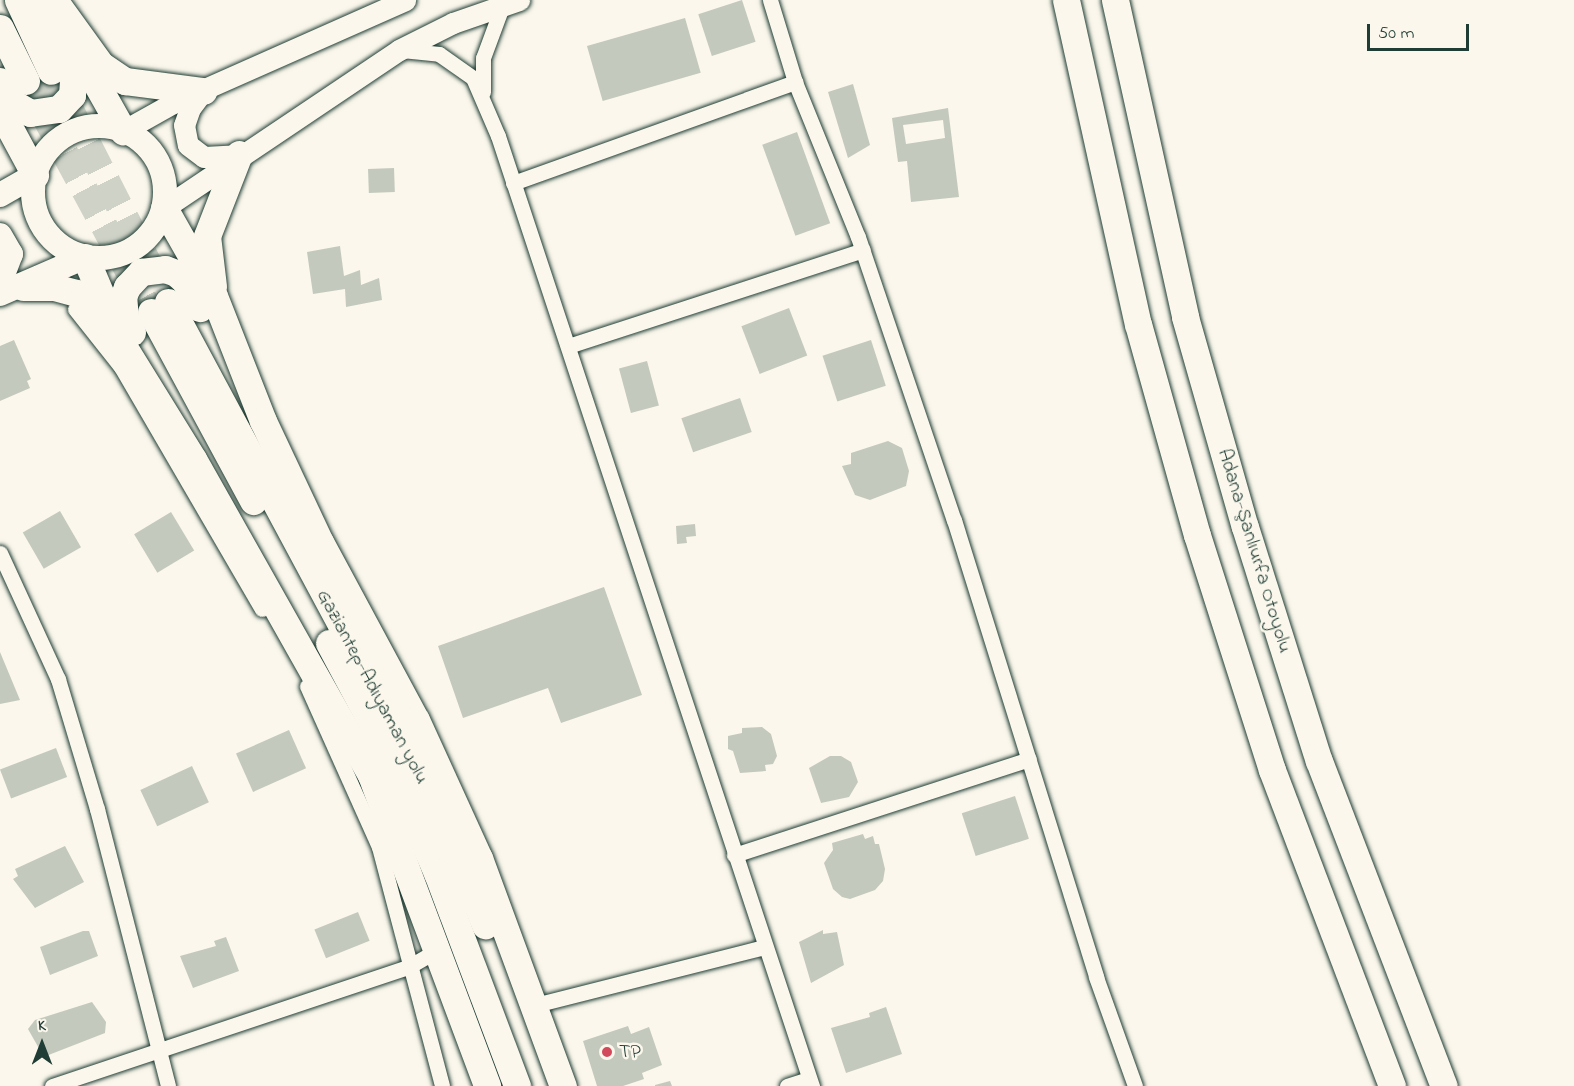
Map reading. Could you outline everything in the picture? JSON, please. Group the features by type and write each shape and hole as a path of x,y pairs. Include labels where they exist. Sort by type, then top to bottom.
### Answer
{"highway":[{"path":"18,0 51,70"},
{"path":"0,28 13,81 13,103 30,113 59,109 72,95 74,66 43,0"},
{"path":"51,0 101,65 124,81 203,91"},
{"path":"51,0 123,130"},
{"path":"1066,0 1138,324 1197,535 1272,770 1392,1086"},
{"name":"Adana-Şanlıurfa Otoyolu","path":"1115,0 1185,317 1245,527 1318,761 1444,1086"},
{"path":"0,110 35,175"},
{"path":"214,296 207,236 239,154"},
{"path":"164,208 214,296 263,422"},
{"path":"85,257 122,344"},
{"path":"193,459 125,318 123,297 133,279 141,272 165,269 185,281 263,422 320,542 416,720 479,858 563,1086"},
{"path":"8,288 54,287 77,293 89,301 122,344 193,459 371,775 487,1086"},
{"name":"Gaziantep-Adıyaman yolu","path":"517,1086 437,873 375,729 160,307 386,708 451,842 524,1023 545,1086"}],"main road":[{"path":"96,126 123,130 149,148 158,162 166,192 164,208 152,233 130,251 108,258 85,257 60,246 42,226 34,201 35,175 48,150 70,133 96,126"},
{"path":"0,195 35,175"},
{"path":"0,235 11,254 8,288 85,257"}],"street":[{"path":"123,130 203,91 405,0"},
{"path":"770,0 795,82 863,250 954,520 1135,1086"},
{"path":"164,208 239,154 399,50 511,2"},
{"path":"484,101 483,58 511,2"},
{"path":"399,50 439,54 473,78 484,101 568,346 764,947 811,1082 787,1086"},
{"path":"513,183 795,82"},
{"path":"203,91 190,108 184,125 188,145 204,157 239,154"},
{"path":"568,346 863,250"},
{"path":"54,287 84,317 121,367 308,688 379,847 442,1086"},
{"path":"0,553 58,679 97,809 168,1086"},
{"path":"734,855 1029,759"},
{"path":"535,1005 764,947"},
{"path":"52,1086 410,966 438,950"}],"building":[{"path":"742,0 756,42 712,56 698,14"},
{"path":"685,18 701,73 603,101 587,46"},
{"path":"853,84 870,145 848,158 828,92"},
{"path":"948,108 959,197 911,202 907,161 898,162 892,118","holes":["943,120 945,138 906,144 903,125"]},
{"path":"797,132 830,223 795,236 762,145"},
{"path":"394,168 395,192 369,193 368,169"},
{"path":"340,246 344,276 360,270 361,285 379,278 382,300 346,307 345,289 313,294 307,252"},
{"path":"789,308 807,356 760,374 741,326"},
{"path":"14,340 31,379 27,381 30,388 0,401 0,346"},
{"path":"871,340 886,386 837,401 822,356"},
{"path":"647,361 659,405 631,413 619,369"},
{"path":"740,398 752,432 693,452 681,418"},
{"path":"888,441 902,448 909,471 906,486 870,500 855,495 842,466 851,464 851,453"},
{"path":"60,511 81,547 44,569 23,532"},
{"path":"171,512 194,551 157,573 134,534"},
{"path":"695,524 696,536 686,537 687,543 677,544 676,526"},
{"path":"604,587 642,695 561,723 548,688 463,718 438,646"},
{"path":"0,652 20,700 0,704"},
{"path":"762,727 771,734 777,756 773,764 765,765 766,771 740,773 733,751 728,749 728,736 742,733 742,728"},
{"path":"289,730 306,768 253,792 236,754"},
{"path":"56,748 67,777 11,798 0,769"},
{"path":"830,756 841,756 851,762 858,782 849,797 821,803 809,768"},
{"path":"192,766 209,802 157,826 140,790"},
{"path":"1015,796 1029,839 976,856 962,813"},
{"path":"863,834 865,839 873,836 875,844 879,844 885,869 883,881 875,890 850,899 842,897 833,889 824,863 833,850 832,843"},
{"path":"65,846 84,882 35,908 13,879 18,876 15,869"},
{"path":"358,912 370,941 326,958 314,930"},
{"path":"823,930 823,934 837,932 844,965 811,983 799,942"},
{"path":"83,931 89,931 98,956 50,975 40,947"},
{"path":"226,937 239,971 193,988 180,956 216,946 214,941"},
{"path":"92,1002 106,1022 105,1033 46,1056 41,1052 28,1029 35,1020"},
{"path":"886,1007 902,1054 846,1073 831,1028 870,1017 869,1013"},
{"path":"628,1026 631,1034 649,1027 662,1065 642,1073 644,1079 623,1086 597,1086 583,1041"},
{"path":"670,1081 672,1086 655,1086 655,1085"}],"tunnel":[{"path":"51,71 168,302"},
{"path":"26,81 151,312"}],"place":[{"name":"TP","path":"607,1052"}]}
